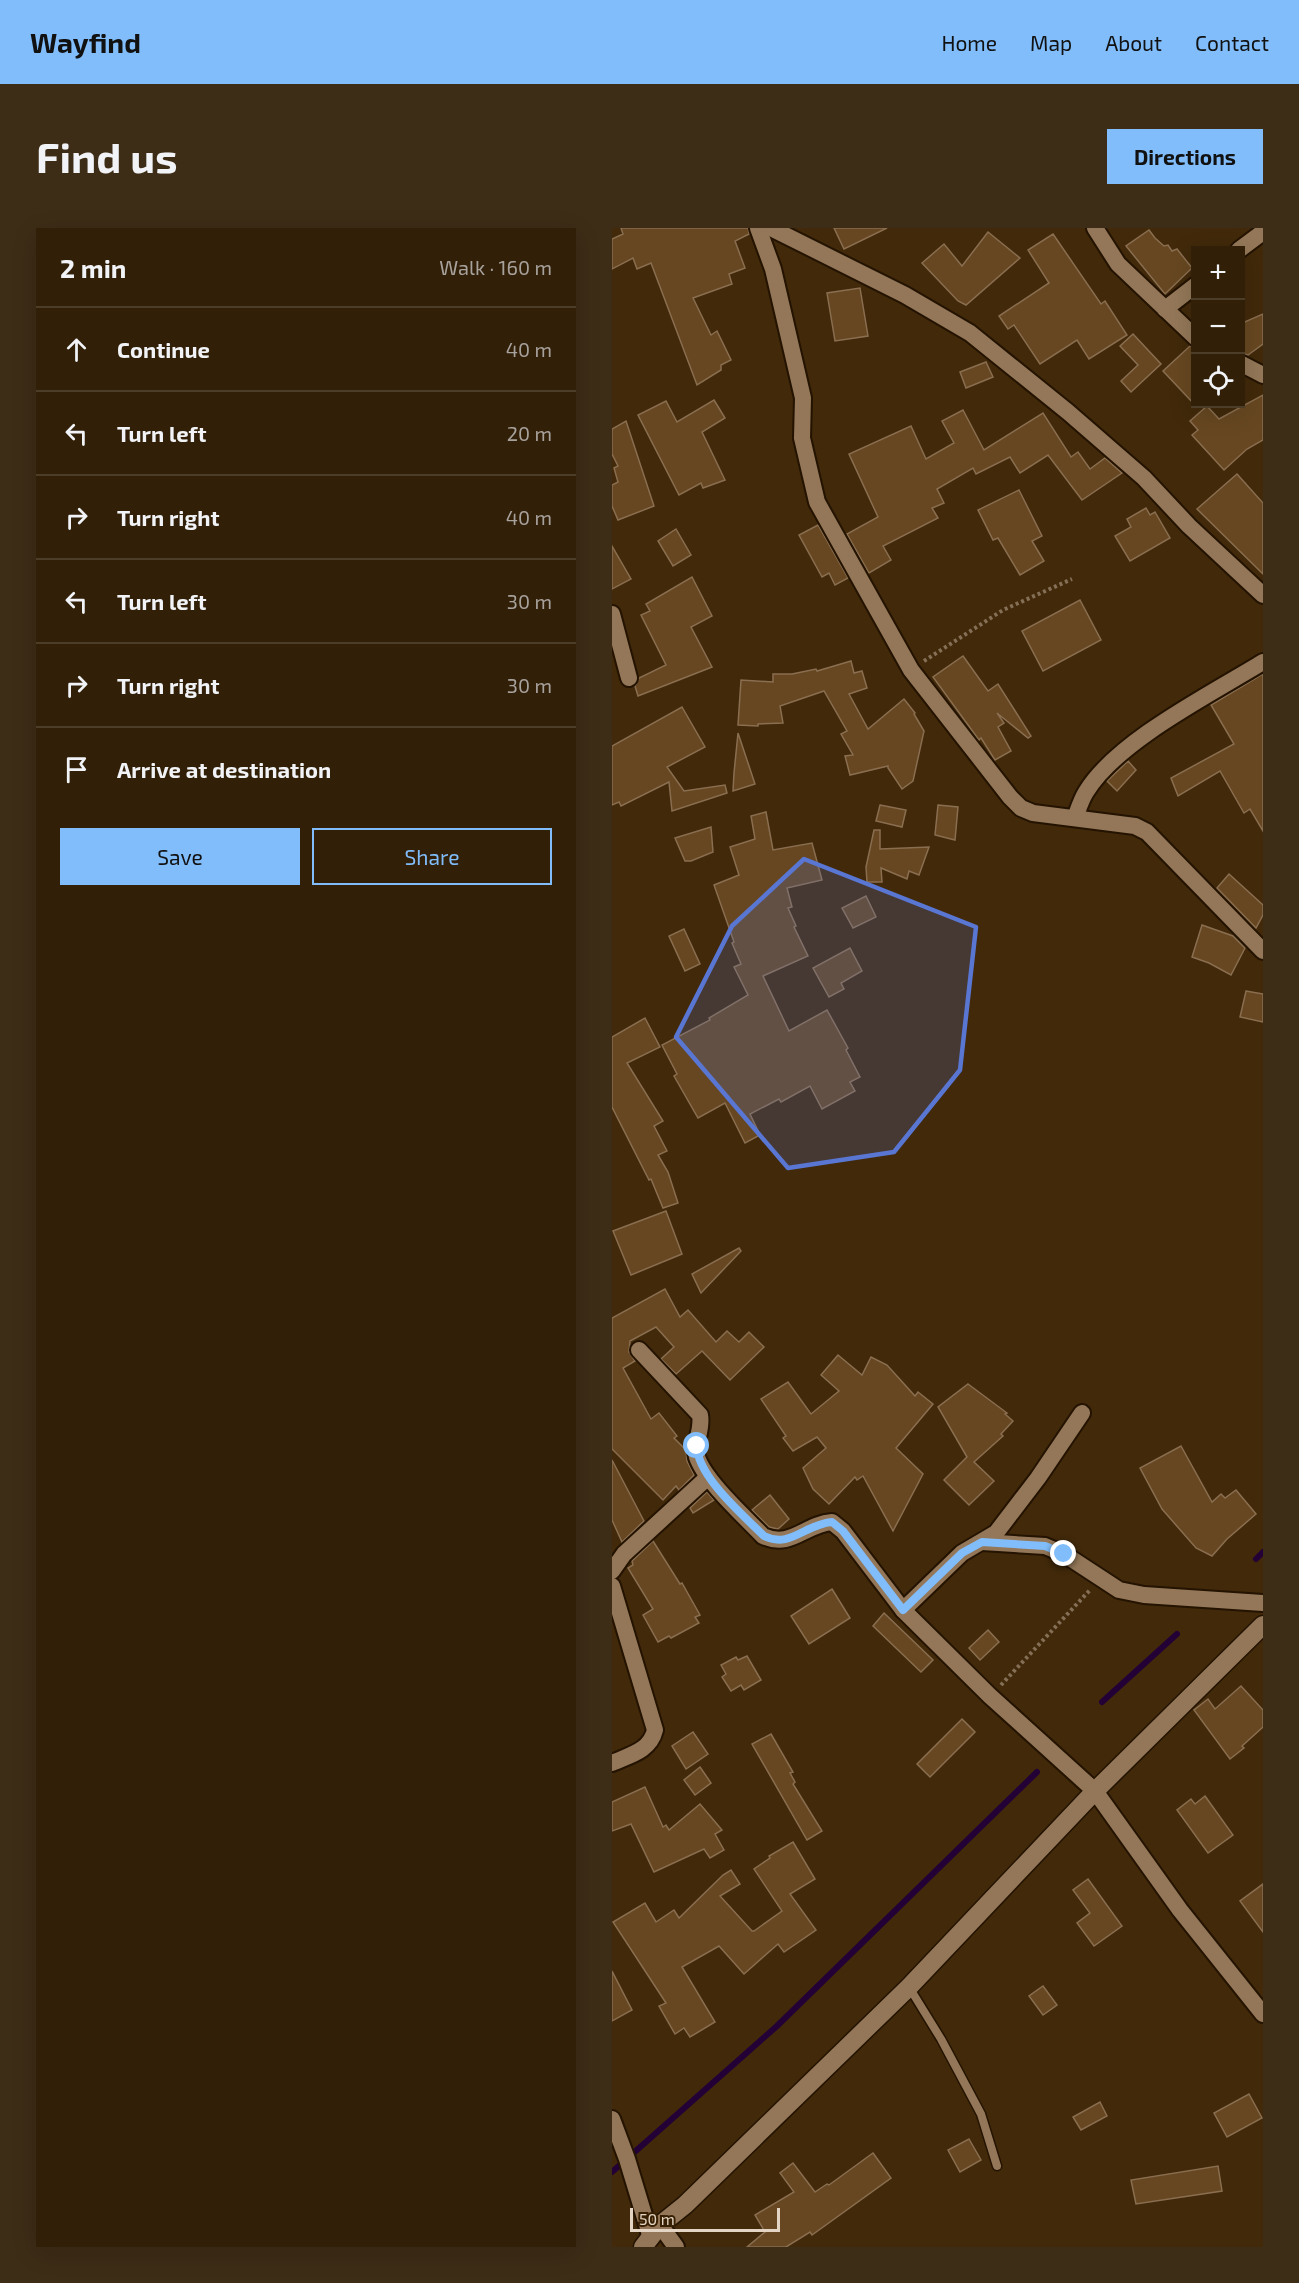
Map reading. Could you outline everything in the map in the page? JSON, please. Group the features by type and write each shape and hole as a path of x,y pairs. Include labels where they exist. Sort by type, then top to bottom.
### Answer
{"street":[{"path":"758,228 773,269 803,398 802,438 817,502 911,670 1021,808 1033,813 1135,826 1147,832 1263,951"},
{"path":"771,228 905,295 970,333 1068,412 1144,478 1189,526 1263,595"},
{"path":"1095,228 1118,264 1191,333"},
{"path":"1244,246 1263,232"},
{"path":"1165,309 1191,289"},
{"path":"1245,366 1263,375"},
{"path":"612,614 629,678"},
{"path":"1075,818 1086,793 1105,769 1148,732 1263,662"},
{"path":"639,1350 700,1415 702,1425 697,1456 708,1477 764,1536 774,1541 784,1541 820,1523 832,1522 843,1531 903,1610 990,1696 1095,1791 1180,1910 1263,2014"},
{"path":"903,1610 962,1553 996,1533 1038,1478 1082,1413"},
{"path":"612,1571 624,1554 708,1477"},
{"path":"982,1542 1045,1546 1064,1554 1119,1590 1144,1595 1263,1603"},
{"path":"612,1586 655,1730 652,1742 642,1750 612,1763"},
{"path":"652,2237 909,1987 1095,1791 1263,1625"},
{"path":"612,2119 652,2237 676,2247"}],"lane":[{"path":"909,1987 941,2039 981,2114 997,2166"}],"path":[{"path":"911,670 1003,610 1072,579"},
{"path":"990,1696 1077,1606 1100,1578"}],"highlighted area":[{"path":"804,859 976,927 960,1070 894,1152 788,1168 676,1037 732,926"}],"building":[{"path":"621,228 748,228 749,234 735,241 745,268 729,274 732,284 693,298 711,335 717,331 731,360 721,365 721,370 697,385 651,263 637,269 633,258 612,269 612,239 623,234"},
{"path":"834,228 887,228 844,249"},
{"path":"1149,230 1164,246 1168,245 1172,251 1177,249 1191,269 1165,294 1126,246"},
{"path":"988,232 1020,258 966,305 958,301 922,263 944,244 962,266"},
{"path":"1053,234 1101,304 1105,301 1127,335 1089,359 1077,340 1040,364 1014,325 1008,329 999,316 1049,283 1028,250"},
{"path":"860,288 868,336 835,341 827,293"},
{"path":"1263,314 1263,344 1248,355 1245,354 1245,322"},
{"path":"1133,334 1161,364 1131,392 1121,381 1138,365 1120,346"},
{"path":"1191,346 1191,401 1163,371"},
{"path":"986,362 993,377 966,388 960,372"},
{"path":"1263,395 1263,440 1247,449 1224,470 1192,435 1198,430 1190,421 1205,408 1209,408 1219,419 1239,408 1245,408 1245,405"},
{"path":"714,400 725,418 702,432 725,480 703,488 701,483 679,495 638,415 666,401 677,422"},
{"path":"963,410 984,450 1043,413 1071,457 1078,452 1090,469 1105,458 1122,473 1082,500 1048,455 1020,473 1010,457 976,474 973,468 937,489 944,503 932,508 938,518 883,546 891,560 869,573 847,534 878,517 849,454 911,426 926,459 954,443 942,421"},
{"path":"626,421 654,506 618,520 612,506 612,485 618,482 614,468 618,466 612,454 612,429"},
{"path":"1237,474 1263,503 1263,574 1197,509"},
{"path":"1019,490 1042,536 1032,541 1044,561 1020,575 998,538 993,540 978,510"},
{"path":"1146,508 1150,515 1155,512 1170,538 1130,561 1115,536 1131,527 1127,519"},
{"path":"818,525 848,578 835,585 829,573 822,577 799,535"},
{"path":"676,529 691,555 673,566 658,541"},
{"path":"612,546 631,579 612,589"},
{"path":"692,577 712,616 691,627 712,667 638,696 635,686 639,678 666,665 641,615 650,611 646,604"},
{"path":"1080,600 1101,640 1043,671 1022,631"},
{"path":"963,656 988,691 998,684 1031,736 1028,738 997,713 1004,723 998,727 1011,751 995,760 981,738 979,740 933,677"},
{"path":"851,661 854,673 862,671 867,688 849,694 868,729 904,699 915,713 924,731 913,781 902,789 888,766 850,775 845,756 853,755 841,734 847,731 824,691 780,706 783,723 758,724 758,726 738,725 741,680 773,682 773,674 792,674 816,669 817,671"},
{"path":"1263,674 1263,831 1250,809 1244,813 1220,771 1178,796 1171,778 1234,744 1211,705"},
{"path":"682,707 705,747 667,767 684,791 725,785 727,793 672,811 669,782 621,806 619,802 612,805 612,746"},
{"path":"738,733 755,784 733,791 734,773"},
{"path":"1128,761 1136,770 1117,791 1107,781"},
{"path":"880,805 906,810 902,827 876,821"},
{"path":"938,805 958,807 955,840 935,835"},
{"path":"766,812 773,850 812,843 822,880 787,888 792,907 788,908 808,956 763,976 789,1031 827,1010 848,1048 846,1050 860,1077 850,1082 855,1091 822,1109 810,1086 781,1102 779,1099 750,1114 760,1135 745,1143 725,1103 698,1118 674,1076 677,1074 662,1045 710,1020 709,1018 748,995 734,967 741,964 714,885 739,875 730,847 755,839 751,816"},
{"path":"711,827 713,852 691,861 685,861 675,838"},
{"path":"874,830 880,830 880,849 929,847 919,875 909,871 907,879 881,868 882,882 867,882 866,867"},
{"path":"1229,874 1263,905 1263,915 1256,928 1217,888"},
{"path":"866,896 876,917 853,928 842,908"},
{"path":"1202,925 1233,936 1245,948 1231,975 1192,957"},
{"path":"684,929 700,964 685,971 669,936"},
{"path":"850,948 862,971 841,983 844,989 829,997 813,968"},
{"path":"1246,991 1263,994 1263,1022 1240,1017"},
{"path":"645,1018 660,1047 627,1063 663,1121 654,1126 667,1151 658,1155 668,1172 678,1203 663,1208 651,1179 649,1180 612,1107 612,1037"},
{"path":"666,1211 682,1254 631,1275 613,1231"},
{"path":"739,1248 741,1251 701,1293 692,1274"},
{"path":"665,1289 680,1317 688,1310 716,1342 727,1331 739,1342 749,1332 764,1347 730,1380 702,1351 676,1374 661,1359 674,1347 656,1327 630,1341 629,1352 635,1361 623,1368 651,1419 659,1413 677,1436 674,1438 686,1450 687,1461 694,1475 679,1490 676,1486 663,1500 612,1449 612,1318"},
{"path":"838,1355 862,1375 871,1357 887,1365 915,1396 918,1392 933,1404 896,1448 923,1474 893,1531 863,1476 857,1480 855,1477 829,1504 813,1489 803,1468 826,1448 817,1437 793,1451 783,1438 786,1436 761,1399 788,1382 811,1414 839,1391 821,1375"},
{"path":"968,1384 1007,1413 1005,1414 1013,1421 1001,1434 1003,1436 974,1462 994,1481 969,1505 944,1480 967,1457 938,1407"},
{"path":"1181,1446 1212,1502 1221,1494 1225,1498 1236,1490 1256,1514 1227,1539 1212,1556 1196,1548 1162,1509 1140,1468"},
{"path":"612,1460 644,1521 622,1542 612,1520"},
{"path":"707,1492 714,1500 693,1513 690,1508"},
{"path":"770,1495 789,1519 778,1529 769,1527 752,1510"},
{"path":"653,1541 680,1584 682,1583 700,1615 695,1617 699,1623 671,1638 669,1636 658,1642 643,1615 653,1609 628,1568 633,1565 632,1561"},
{"path":"832,1589 850,1618 809,1644 791,1616"},
{"path":"884,1613 933,1660 921,1672 873,1626"},
{"path":"988,1630 999,1642 980,1660 969,1648"},
{"path":"747,1656 761,1680 744,1690 741,1685 731,1691 722,1677 726,1674 721,1665 736,1657 738,1660"},
{"path":"1241,1686 1263,1710 1263,1727 1242,1746 1244,1748 1230,1759 1194,1710 1208,1699 1215,1709"},
{"path":"962,1719 975,1732 930,1777 917,1764"},
{"path":"693,1732 708,1754 686,1769 672,1746"},
{"path":"771,1734 793,1772 790,1773 795,1782 793,1784 822,1831 807,1840 752,1744"},
{"path":"700,1767 711,1783 695,1795 684,1780"},
{"path":"645,1787 663,1827 666,1825 669,1830 700,1804 722,1830 715,1834 724,1850 710,1858 704,1849 654,1872 631,1824 612,1831 612,1802"},
{"path":"1205,1796 1233,1835 1208,1853 1177,1810 1191,1799 1195,1804"},
{"path":"793,1842 815,1879 790,1894 816,1930 784,1952 778,1944 744,1974 719,1946 682,1967 715,2022 690,2037 684,2028 675,2034 659,2006 666,2003 613,1922 645,1903 656,1922 674,1910 679,1918 731,1870 740,1884 720,1896 754,1931 782,1911 754,1869 770,1858 769,1856"},
{"path":"1088,1879 1122,1926 1094,1946 1077,1923 1090,1913 1073,1890"},
{"path":"1263,1884 1263,1932 1240,1901"},
{"path":"612,1971 632,2010 612,2021"},
{"path":"1043,1986 1057,2005 1043,2015 1029,1996"},
{"path":"1249,2094 1262,2118 1227,2137 1214,2113"},
{"path":"1100,2102 1107,2116 1081,2130 1073,2117"},
{"path":"969,2139 981,2160 960,2172 948,2150"},
{"path":"873,2153 891,2178 812,2235 810,2232 786,2247 747,2247 765,2232 755,2215 794,2192 780,2173 793,2163 815,2192 829,2185"},
{"path":"1218,2166 1222,2191 1136,2204 1131,2180"}],"waterway":[{"path":"1256,1559 1263,1552"},
{"path":"1102,1702 1177,1634"},
{"path":"612,2172 777,2026 1037,1772"}],"route":[{"path":"697,1446 697,1456 708,1477 764,1536 774,1541 784,1541 820,1523 832,1522 843,1531 903,1610 962,1553 982,1542 1045,1546 1064,1554"}]}
